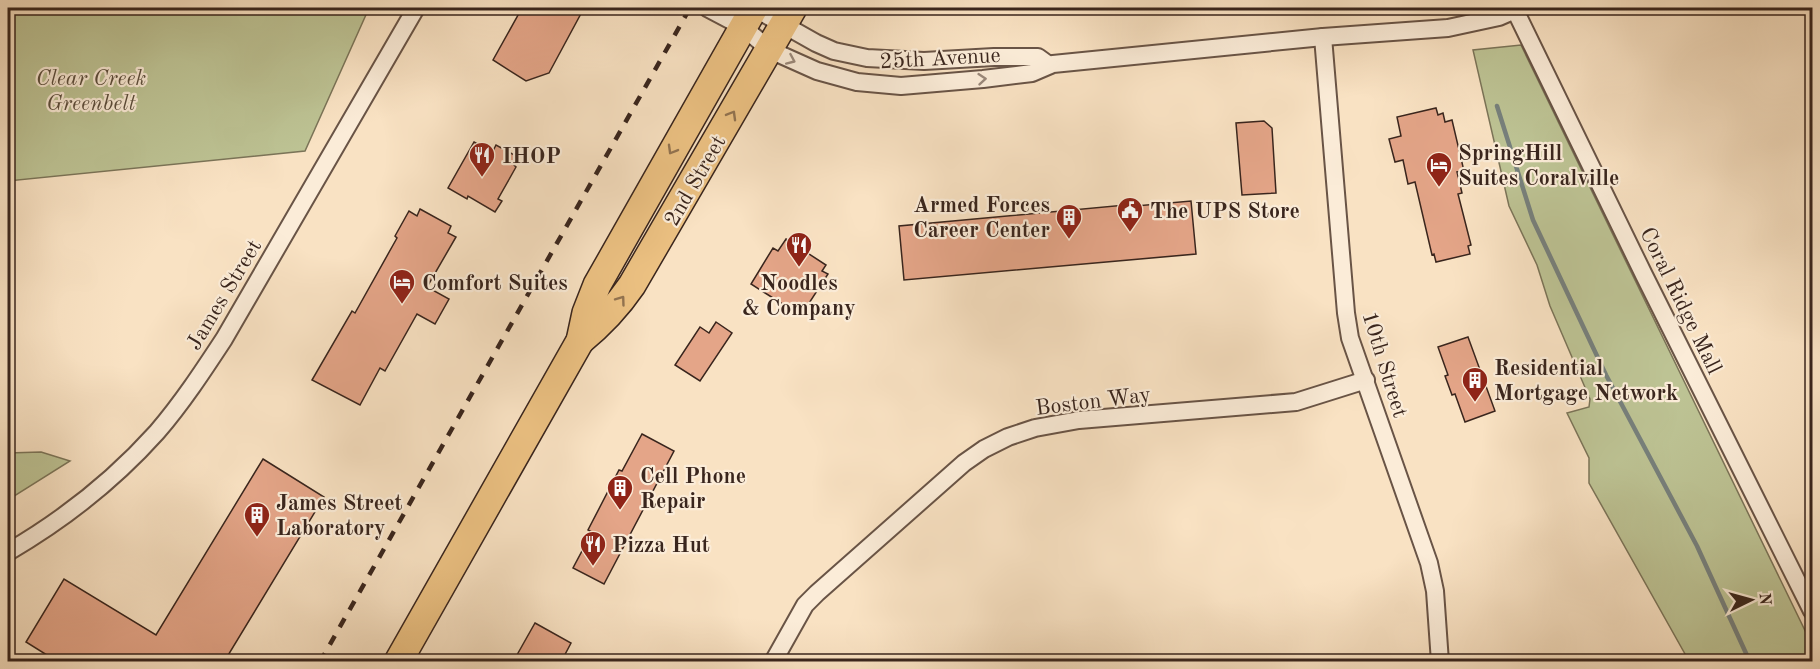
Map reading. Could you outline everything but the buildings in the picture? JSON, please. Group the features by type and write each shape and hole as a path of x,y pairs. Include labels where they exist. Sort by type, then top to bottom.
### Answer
{"main road":[{"name":"2nd Street","path":"398,662 580,341 586,313 597,285 751,14"},
{"name":"2nd Street","path":"580,341 620,304 788,16"}],"street":[{"name":"James Street","path":"8,552 73,510 117,473 157,432 192,387 224,339 416,8"},
{"name":"25th Avenue","path":"707,8 788,16 834,51 867,58 924,61 1038,57 1049,64"},
{"name":"25th Avenue","path":"751,14 770,50 817,71 857,82 901,86 1032,73 1049,64 1323,37 1448,28 1499,17 1514,9"},
{"name":"Coral Ridge Mall","path":"1514,9 1812,611"},
{"name":"10th Street","path":"1323,37 1350,338 1429,563 1434,591 1440,662"},
{"name":"Boston Way","path":"773,662 805,605 817,593 964,463 1008,437 1035,428 1079,420 1296,402 1366,380"}],"green space":[{"name":"Clear Creek Greenbelt","path":"8,8 369,8 305,151 8,181"},
{"path":"1521,45 1812,645 1812,661 1689,661 1589,483 1589,458 1567,413 1589,407 1590,399 1550,306 1537,265 1509,206 1473,50"},
{"path":"41,452 70,461 8,500 8,453"}],"waterway":[{"path":"1497,106 1533,220 1606,375 1697,546 1750,662"}],"railway":[{"path":"320,662 690,8"}],"place":[{"name":"IHOP","path":"482,178"},
{"name":"SpringHill Suites Coralville","path":"1439,188"},
{"name":"The UPS Store","path":"1130,233"},
{"name":"Armed Forces Career Center","path":"1069,240"},
{"name":"Noodles & Company","path":"799,268"},
{"name":"Comfort Suites","path":"402,305"},
{"name":"Residential Mortgage Network","path":"1475,403"},
{"name":"Cell Phone Repair","path":"620,511"},
{"name":"James Street Laboratory","path":"257,538"},
{"name":"Pizza Hut","path":"593,567"}]}
